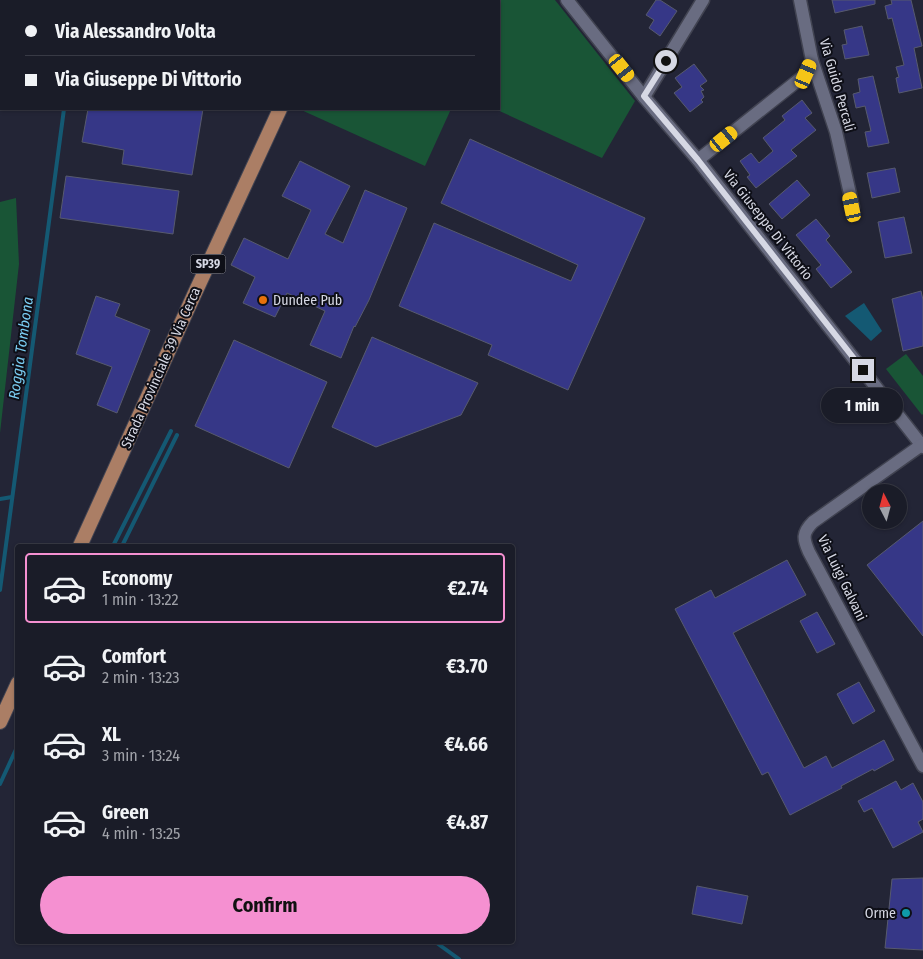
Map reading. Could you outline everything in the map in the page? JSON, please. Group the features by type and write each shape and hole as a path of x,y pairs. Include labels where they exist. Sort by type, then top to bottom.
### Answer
{"main road":[{"name":"Strada Provinciale 39 Via Cerca","path":"81,544 280,110"},
{"path":"0,722 15,690"}],"street":[{"name":"Via Giuseppe Di Vittorio","path":"567,0 698,160 922,446"},
{"path":"644,96 703,0"},
{"name":"Via Guido Percali","path":"800,0 812,60 836,132 852,207"},
{"path":"698,160 806,74 812,60"},
{"name":"Via Luigi Galvani","path":"922,446 813,522 806,528 804,535 805,544 809,552 923,766"}],"green space":[{"path":"500,0 555,0 635,101 602,158 497,110 500,110"},
{"path":"301,110 451,110 425,166"},
{"path":"16,198 19,264 0,433 0,202"},
{"path":"906,354 923,376 922,415 886,369"}],"water":[{"path":"864,303 882,331 871,341 845,316"}],"building":[{"path":"656,0 660,0 677,11 660,36 649,28 654,20 646,15"},
{"path":"832,0 875,0 875,4 835,13"},
{"path":"891,0 911,0 922,46 914,48 922,88 899,93 896,78 899,77 896,67 904,65 892,18 888,19 885,6 892,4"},
{"path":"862,26 869,55 845,59 842,45 847,44 844,30"},
{"path":"694,64 707,81 700,86 704,90 701,91 704,97 701,100 703,102 690,112 674,93 682,87 675,78"},
{"path":"873,76 889,143 868,147 865,132 871,131 865,106 856,108 853,94 860,92 858,79"},
{"path":"802,100 812,113 805,118 816,130 791,150 797,156 756,188 747,177 750,175 740,161 751,153 759,163 773,151 763,138 785,120 782,116"},
{"path":"88,110 203,110 192,175 122,164 124,150 82,142"},
{"path":"470,139 645,218 568,390 488,355 492,345 399,306 434,223 571,281 578,265 441,203"},
{"path":"300,161 350,186 325,234 343,243 365,190 407,208 369,300 354,326 341,358 310,345 325,311 287,293 275,317 243,303 255,277 231,265 244,238 288,259 311,210 282,196"},
{"path":"895,168 900,192 872,198 867,173"},
{"path":"66,176 179,191 173,234 60,218"},
{"path":"797,180 810,195 782,219 769,204"},
{"path":"904,217 912,253 885,258 878,222"},
{"path":"816,219 830,236 826,240 852,272 831,288 816,269 821,265 796,235"},
{"path":"921,291 923,300 923,346 903,351 892,299"},
{"path":"96,296 120,304 115,316 150,330 117,413 97,405 112,367 76,354"},
{"path":"372,337 478,383 461,415 376,447 332,427"},
{"path":"234,340 327,382 289,468 195,426"},
{"path":"923,521 923,636 867,565"},
{"path":"787,560 806,595 733,633 804,768 826,756 832,768 884,740 894,760 874,771 873,769 841,786 842,788 790,815 768,772 762,775 675,609 711,590 715,598"},
{"path":"817,612 835,644 817,653 800,621"},
{"path":"859,682 875,711 853,724 837,694"},
{"path":"896,781 901,790 913,783 923,802 923,819 918,822 923,832 893,848 872,808 864,812 858,801"},
{"name":"Orme","path":"923,878 923,950 885,948 892,879"},
{"path":"697,886 748,896 742,924 692,914"}],"waterway":[{"name":"Roggia Tombona","path":"0,590 64,110"},
{"path":"114,544 171,431"},
{"path":"123,544 177,435"},
{"path":"0,499 12,497"},
{"path":"0,784 15,752"},
{"name":"Roggia Tombona","path":"438,944 459,959"}],"place":[{"name":"Dundee Pub","path":"263,300"},
{"name":"Orme","path":"906,913"}],"route":[{"path":"666,61 644,96 698,160 863,370"}]}
